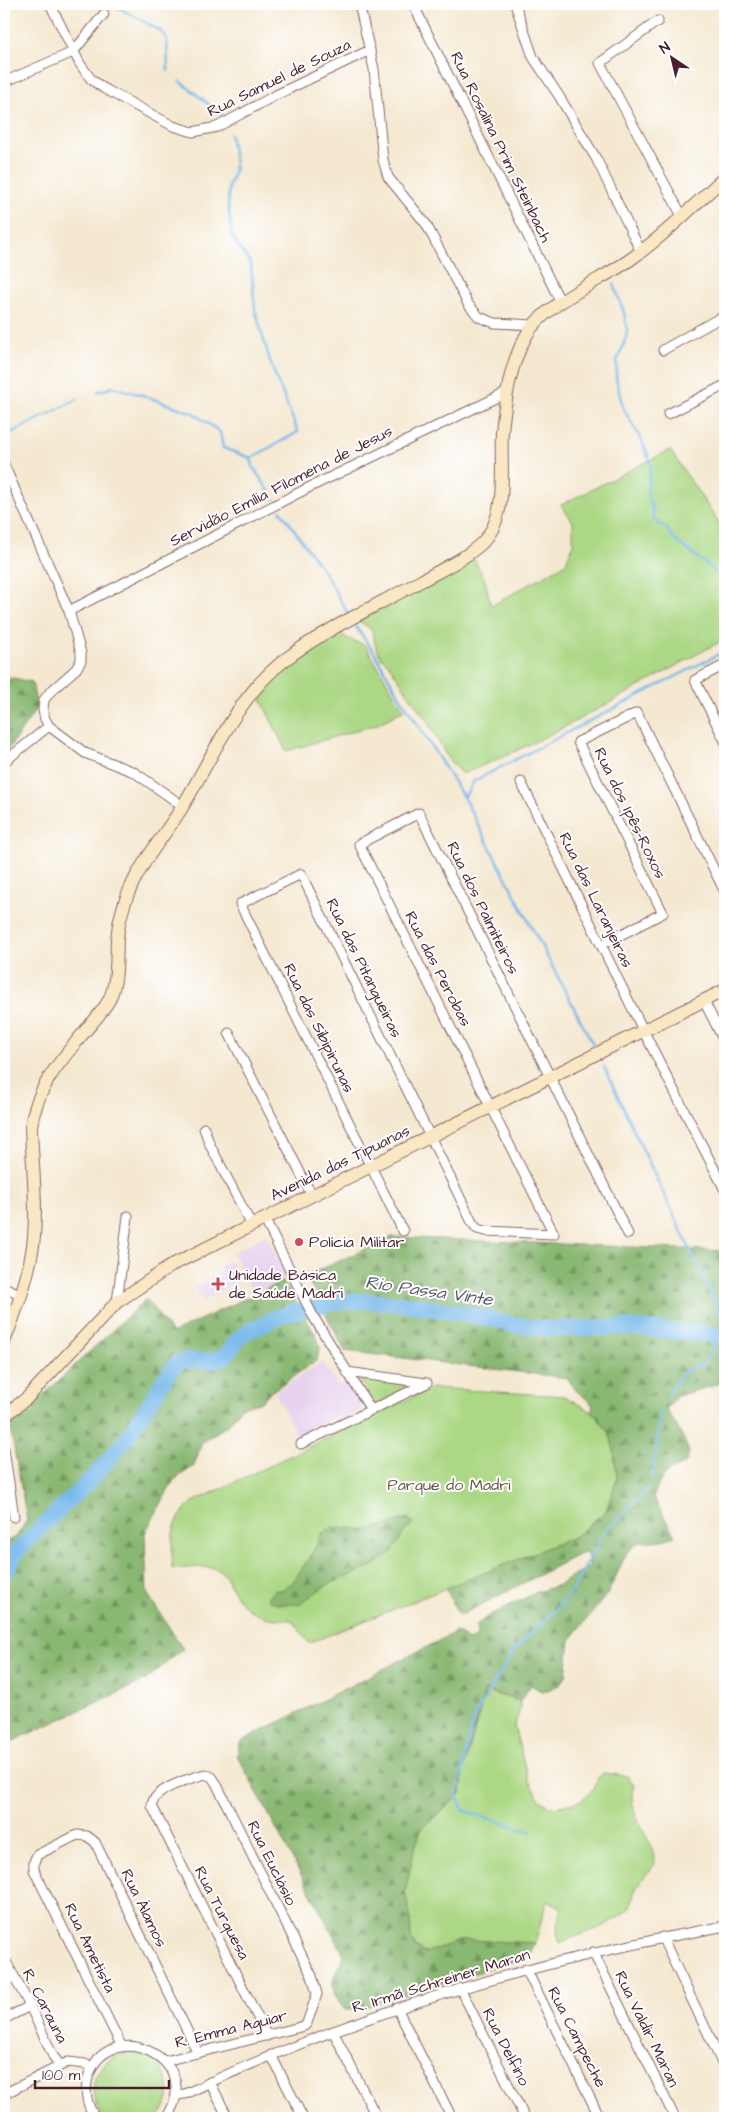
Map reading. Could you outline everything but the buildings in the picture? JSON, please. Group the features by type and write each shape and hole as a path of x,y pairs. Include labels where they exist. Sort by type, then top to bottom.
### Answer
{"main road":[{"path":"4,1342 22,1295 34,1238 31,1126 36,1105 50,1074 108,1001 115,974 118,930 125,902 145,861 183,806 234,718 266,676 306,645 450,564 474,549 489,534 494,525 500,499 502,434 508,392 516,361 525,336 532,325 562,303 641,252 725,177"},
{"name":"Avenida das Tipuanas","path":"4,1416 32,1392 117,1302 174,1264 311,1194 725,990"}],"street":[{"name":"Rua Samuel de Souza","path":"50,4 85,73 103,88 173,126 193,132 217,127 285,91 370,50"},
{"path":"359,4 378,94 383,160 388,177 426,224 463,294 479,317 496,323 532,325"},
{"name":"Rua Rosalina Prim Steinbach","path":"413,4 562,303"},
{"path":"515,4 533,57 559,96 597,160 641,252"},
{"path":"4,82 73,52 104,14"},
{"path":"658,21 600,63 682,216"},
{"path":"663,350 725,315"},
{"path":"668,414 725,385"},
{"name":"Servidão Emília Filomena de Jesus","path":"70,610 319,482 508,392"},
{"path":"4,466 70,610 79,641 80,661 44,700 44,719 49,726 85,753 134,772 183,806"},
{"path":"725,665 695,680 725,741"},
{"name":"Rua dos Ipês-Roxos","path":"601,945 663,913 578,742 637,713 725,892"},
{"path":"4,762 49,726"},
{"name":"Rua das Laranjeiras","path":"521,782 725,1190"},
{"name":"Rua dos Palmiteiros","path":"359,844 420,813 550,1077"},
{"name":"Rua das Perobas","path":"359,844 554,1234 477,1229 430,1137"},
{"name":"Rua das Pitangueiras","path":"240,904 301,874 430,1137"},
{"name":"Rua das Sibipirunas","path":"240,904 403,1230"},
{"path":"704,1001 725,1043"},
{"path":"229,1033 311,1194"},
{"path":"550,1077 628,1234"},
{"path":"204,1128 210,1145 251,1224"},
{"path":"117,1302 128,1216"},
{"path":"264,1218 312,1316 371,1410"},
{"path":"4,1287 22,1295"},
{"path":"300,1444 427,1383 347,1372"},
{"path":"4,1449 14,1517"},
{"name":"Rua Euclásio","path":"152,1802 158,1793 188,1779 205,1774 212,1777 312,1976 317,1994 307,2023 304,2026"},
{"name":"Rua Turquesa","path":"152,1802 154,1810 267,2036"},
{"name":"Rua Álamos","path":"34,1862 37,1855 77,1835 87,1836 95,1842 198,2053"},
{"name":"Rua Ametista","path":"34,1862 34,1870 122,2047"},
{"name":"R. Irmã Schreiner Maran","path":"176,2095 185,2094 271,2055 333,2031 460,1988 593,1952 725,1926"},
{"path":"662,1937 725,2069"},
{"name":"Rua Valdir Maran","path":"593,1952 675,2118"},
{"name":"R. Carauna","path":"4,1958 30,2006 53,2056 60,2065"},
{"name":"Rua Campeche","path":"526,1969 600,2118"},
{"name":"Rua Delfino","path":"460,1988 525,2118"},
{"path":"4,2019 30,2006"},
{"path":"397,2008 452,2118"},
{"name":"R. Emma Aguiar","path":"165,2061 304,2026"},
{"path":"333,2031 376,2118"},
{"path":"94,2117 86,2092 92,2068 102,2057 122,2047 144,2048 165,2061 175,2080 176,2095 172,2110 166,2118"},
{"path":"271,2055 303,2118"},
{"path":"4,2094 60,2065 77,2061 92,2068"},
{"path":"210,2082 228,2118"}],"shaded area":[{"path":"266,1235 287,1276 253,1294 232,1253"},
{"name":"Unidade Básica de Saúde Madri","path":"229,1260 240,1280 203,1301 195,1287 222,1273 219,1266"},
{"path":"322,1362 339,1387 348,1381 361,1401 361,1410 343,1421 340,1414 297,1436 275,1392"}],"green space":[{"path":"670,450 725,532 725,639 563,728 462,774 448,759 430,726 389,665 377,651 371,629 359,621 472,555 485,580 491,606 565,564 573,545 573,522 561,505"},
{"path":"339,630 347,638 365,645 404,710 378,724 286,751 258,693 279,669"},
{"path":"4,676 32,682 37,708 4,755"},
{"path":"392,1237 725,1251 725,1382 677,1396 666,1409 682,1435 689,1452 686,1463 665,1475 653,1497 675,1536 663,1540 639,1542 627,1552 608,1593 570,1640 566,1676 559,1685 543,1692 531,1685 520,1701 485,1690 463,1771 461,1794 421,1829 405,1892 410,1915 411,1938 416,1948 425,1953 462,1940 535,1943 528,1957 356,2010 345,2010 333,1989 334,1977 344,1955 237,1755 240,1742 456,1632 465,1637 467,1642 477,1636 476,1625 490,1615 537,1592 559,1585 590,1566 586,1551 459,1616 446,1588 574,1537 606,1512 617,1479 614,1450 609,1432 591,1411 593,1406 574,1388 568,1378 345,1351 306,1276"},
{"path":"283,1281 317,1337 320,1348 317,1360 268,1394 261,1402 241,1407 228,1425 202,1442 194,1466 174,1480 145,1533 147,1593 183,1649 146,1680 4,1745 4,1543 17,1536 27,1520 10,1426 146,1299 172,1333"},
{"path":"359,1379 405,1383 411,1387 375,1405"},
{"name":"Parque do Madri","path":"432,1388 564,1396 591,1411 609,1432 614,1450 617,1479 606,1511 574,1537 309,1643 292,1620 263,1616 248,1609 236,1595 226,1576 220,1571 208,1567 172,1569 172,1540 176,1525 179,1518 193,1502"},
{"path":"408,1518 413,1523 403,1534 392,1552 373,1566 327,1585 299,1604 278,1604 269,1601 268,1596 274,1591 283,1589 293,1582 314,1550 321,1534 333,1527 370,1530"},
{"path":"486,1690 490,1693 520,1701 520,1710 514,1726 528,1779 540,1800 550,1807 573,1803 584,1798 593,1789 598,1778 603,1773 627,1776 634,1785 632,1801 634,1809 651,1847 655,1864 636,1888 628,1910 610,1923 594,1930 560,1943 557,1934 560,1907 547,1901 535,1943 462,1940 425,1953 416,1948 411,1938 410,1917 405,1892 413,1853 421,1829 461,1794 463,1771"},
{"path":"135,2053 146,2056 155,2062 167,2078 168,2098 164,2108 158,2118 105,2118 97,2107 94,2096 94,2085 97,2075 111,2059 122,2054"}],"waterway":[{"path":"112,4 161,31 167,39 168,71"},
{"path":"180,81 225,119"},
{"path":"230,134 235,163 229,185 228,203 232,237 251,264 255,309 273,370 298,432 251,458"},
{"path":"614,284 625,316 627,330 626,338 617,361 616,379 623,408 642,441 651,464 647,494 653,510 653,519 667,529 675,540 725,579"},
{"path":"97,392 113,387 193,413 220,432 223,448 251,458"},
{"path":"7,435 78,399"},
{"path":"251,458 253,467 274,499"},
{"path":"280,510 325,573 348,614"},
{"path":"356,627 374,652 464,798 593,1044"},
{"path":"464,798 474,781 725,651"},
{"path":"604,1067 725,1324"},
{"name":"Rio Passa Vinte","path":"4,1575 17,1551 97,1473 127,1438 177,1363 186,1360 210,1361 224,1357 239,1338 282,1315 335,1302 367,1301 414,1305 478,1316 514,1325 548,1329 625,1327 725,1336"},
{"path":"668,1395 679,1377 705,1363 716,1341 722,1337"},
{"path":"652,1479 661,1412"},
{"path":"532,1832 463,1810 457,1796 473,1721 515,1649 563,1602 574,1587 604,1533 647,1489"}],"place":[{"name":"Polícia Militar","path":"299,1242"},
{"name":"Unidade Básica de Saúde Madri","path":"218,1284"}]}
